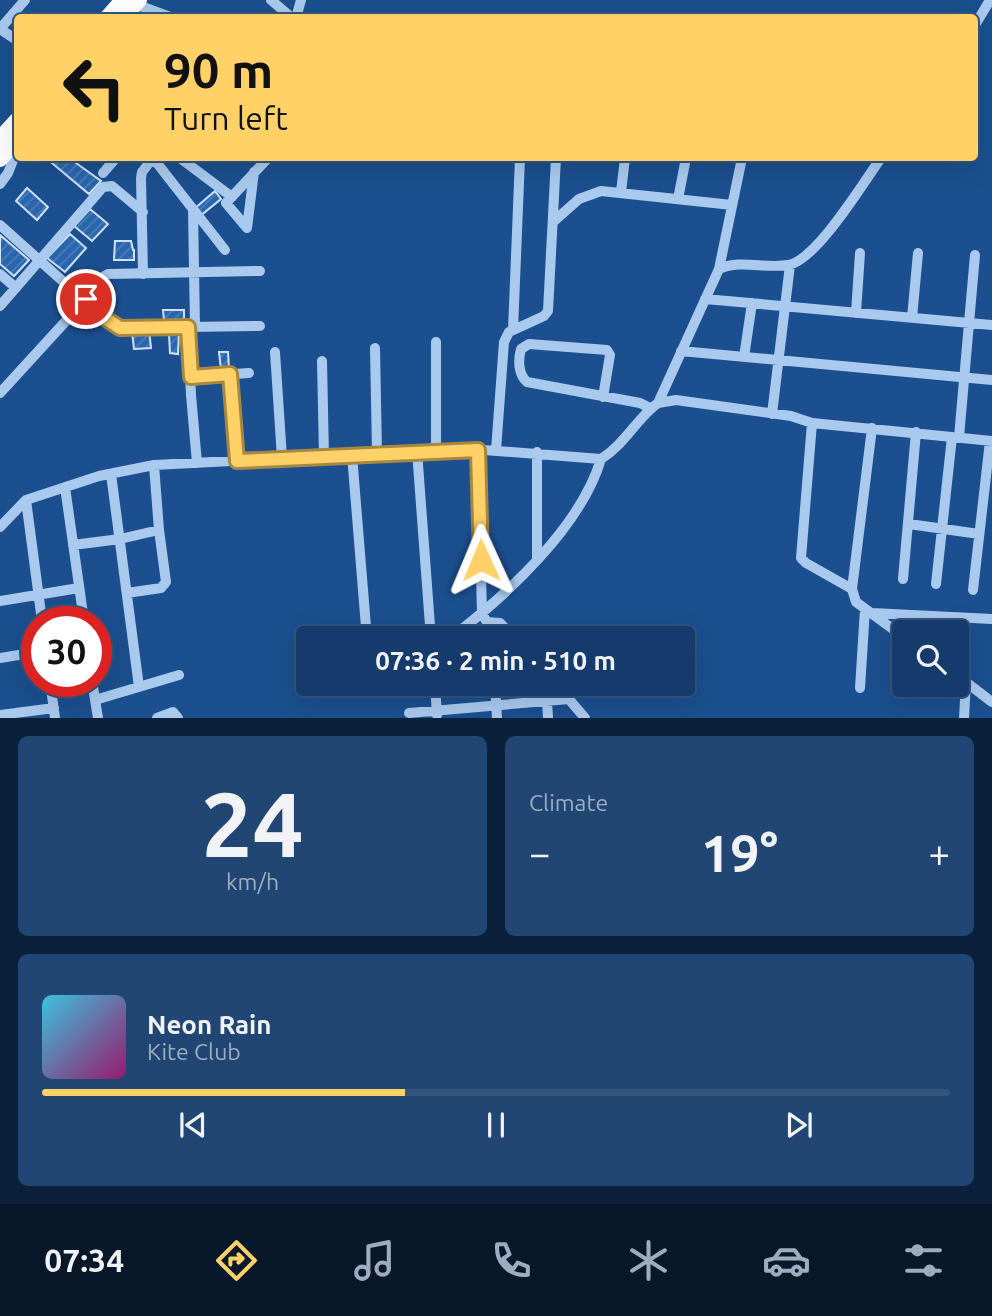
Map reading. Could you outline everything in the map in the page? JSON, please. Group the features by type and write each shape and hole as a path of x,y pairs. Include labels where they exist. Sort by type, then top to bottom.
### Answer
{"highway":[{"path":"115,14 140,2"},
{"path":"127,14 140,2"},
{"path":"0,139 14,123"},
{"path":"0,159 14,143"}],"street":[{"path":"0,29 25,0"},
{"path":"271,0 289,14"},
{"path":"978,20 990,0"},
{"path":"140,2 165,14"},
{"path":"0,184 14,158"},
{"path":"103,173 113,161"},
{"path":"143,274 141,178 151,161"},
{"path":"155,161 225,250"},
{"path":"189,161 232,197"},
{"path":"513,330 520,161"},
{"path":"496,450 504,342 509,332 544,316 548,311 556,161"},
{"path":"621,192 625,161"},
{"path":"678,199 685,161"},
{"path":"471,626 484,618 537,560 580,507 590,490 601,459 623,442 654,406 723,264 742,161"},
{"path":"723,264 790,265 806,257 820,243 879,161"},
{"path":"259,163 247,228 226,203 259,163"},
{"path":"0,306 103,187 112,186 143,212"},
{"path":"553,222 587,194 601,191 732,205"},
{"path":"192,209 194,273 191,377 197,463"},
{"path":"0,225 105,318 120,328 260,326"},
{"path":"856,313 860,253"},
{"path":"912,318 918,253"},
{"path":"936,584 956,437 975,255"},
{"path":"772,414 790,265"},
{"path":"0,393 86,299 101,278 108,274 260,271"},
{"path":"0,274 16,288"},
{"path":"705,299 992,325"},
{"path":"744,357 752,303"},
{"path":"436,342 436,451"},
{"path":"603,397 610,355 607,351 529,344 521,349 519,365 522,377 527,382 603,397 654,406 676,400 791,416 812,423 991,441 972,590"},
{"path":"375,348 377,453"},
{"path":"681,351 992,380"},
{"path":"275,352 282,458"},
{"path":"322,361 324,456"},
{"path":"191,377 249,373"},
{"path":"230,374 237,461"},
{"path":"812,423 802,558 806,563 852,589"},
{"path":"872,428 852,589 856,602 892,629"},
{"path":"903,579 916,432"},
{"path":"478,450 484,618 487,626"},
{"path":"0,527 26,500 111,474 154,465 478,450 537,452 601,459"},
{"path":"416,451 430,626"},
{"path":"537,452 537,560"},
{"path":"352,454 367,626"},
{"path":"127,593 160,588 166,582 154,465"},
{"path":"111,474 139,687"},
{"path":"65,487 82,606"},
{"path":"26,500 40,606"},
{"path":"909,524 979,534"},
{"path":"73,545 120,539 159,530"},
{"path":"0,601 79,588"},
{"path":"868,611 992,619"},
{"path":"860,688 868,611"},
{"path":"484,618 503,626"},
{"path":"0,658 21,655"},
{"path":"95,701 179,675"},
{"path":"969,684 992,702"},
{"path":"436,696 437,714"},
{"path":"566,696 585,718"},
{"path":"94,697 98,718"},
{"path":"963,697 964,718"},
{"path":"409,713 497,712 569,699"},
{"path":"547,701 548,718"},
{"path":"157,718 173,712 178,718"},
{"path":"0,715 54,713"}],"building":[{"path":"50,161 73,161 101,181 89,194"},
{"path":"27,188 48,207 37,220 16,201"},
{"path":"215,191 221,199 200,216 194,209"},
{"path":"90,209 108,224 92,241 74,226"},
{"path":"70,234 86,248 65,272 47,258"},
{"path":"0,235 29,260 14,276 0,264"},
{"path":"115,241 131,241 134,260 114,260"},
{"path":"163,310 184,310 184,320 164,320"},
{"path":"149,330 151,348 134,349 132,331"},
{"path":"179,333 178,354 170,353 169,334"},
{"path":"219,352 228,352 229,369 221,369"}],"route":[{"path":"86,299 105,318 120,328 188,327 191,377 230,374 237,461 478,450 481,560"}]}
